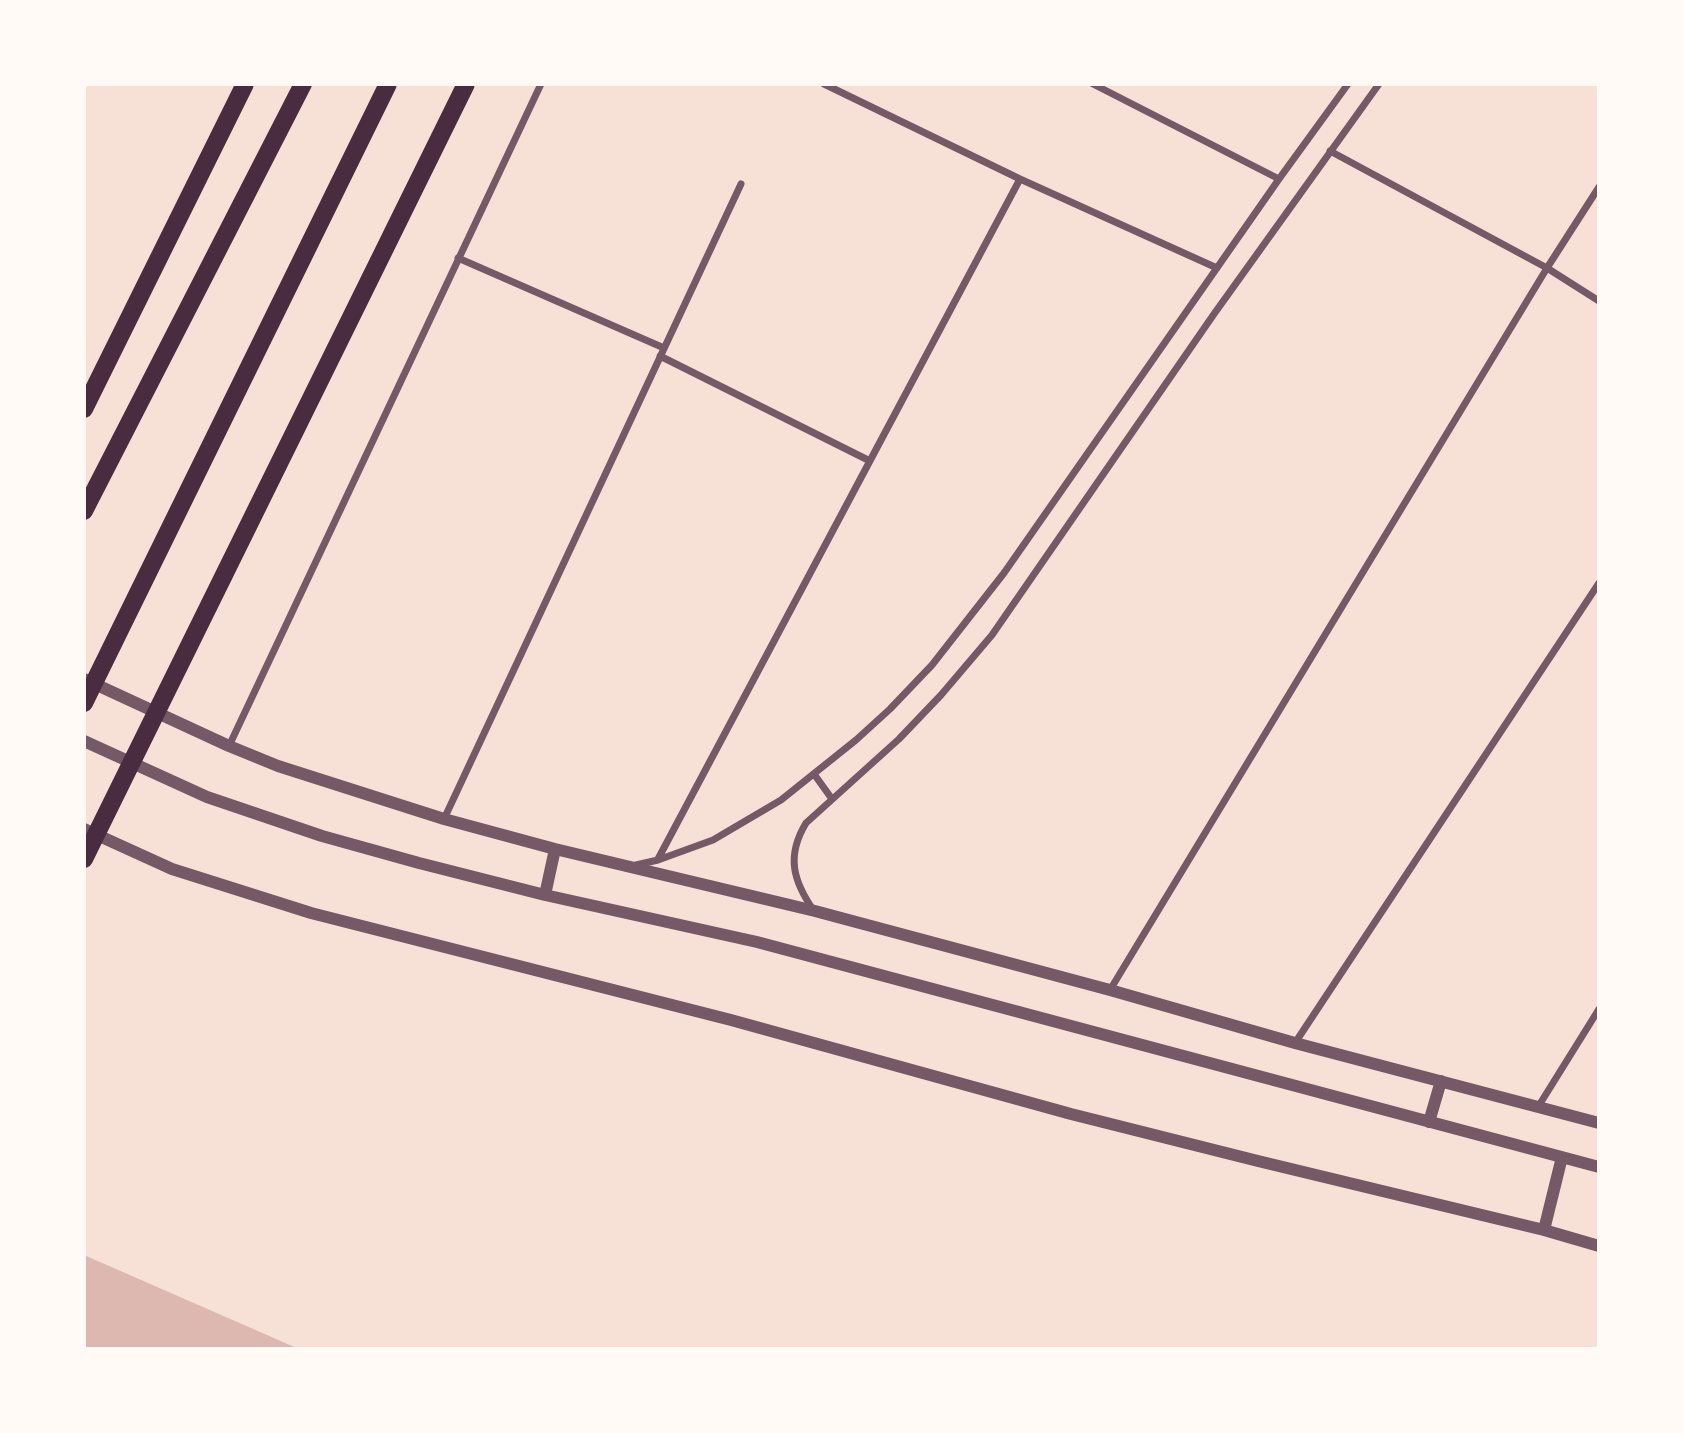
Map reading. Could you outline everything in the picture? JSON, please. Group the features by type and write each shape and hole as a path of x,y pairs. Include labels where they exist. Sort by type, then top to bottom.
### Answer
{"main road":[{"path":"84,409 245,84"},
{"path":"84,511 303,84"},
{"path":"84,703 388,84"},
{"path":"84,859 466,84"}],"street":[{"path":"229,746 541,84"},
{"path":"824,84 1020,179 1216,268"},
{"path":"1093,84 1279,179"},
{"path":"627,867 658,860 713,840 781,800 856,740 932,665 1004,573 1348,84"},
{"path":"815,911 796,878 794,849 806,823 899,739 992,635 1213,314 1379,84"},
{"path":"1330,151 1547,268 1599,301"},
{"path":"658,860 1020,179"},
{"path":"444,819 741,184"},
{"path":"1110,990 1547,268 1599,187"},
{"path":"458,258 664,348"},
{"path":"660,356 870,461"},
{"path":"1295,1043 1599,583"},
{"path":"84,679 229,746 291,770 444,819 627,867 815,911 1295,1043 1599,1123"},
{"path":"84,741 207,797 322,836 545,895 770,946 1599,1167"},
{"path":"814,774 832,799"},
{"path":"84,829 172,869 311,913 731,1020 1085,1117 1544,1230 1599,1246"},
{"path":"545,895 555,849"},
{"path":"1538,1107 1599,1009"},
{"path":"1429,1122 1441,1082"},
{"path":"1544,1230 1562,1157"}],"shaded area":[{"path":"84,1255 299,1349 84,1349"}]}
